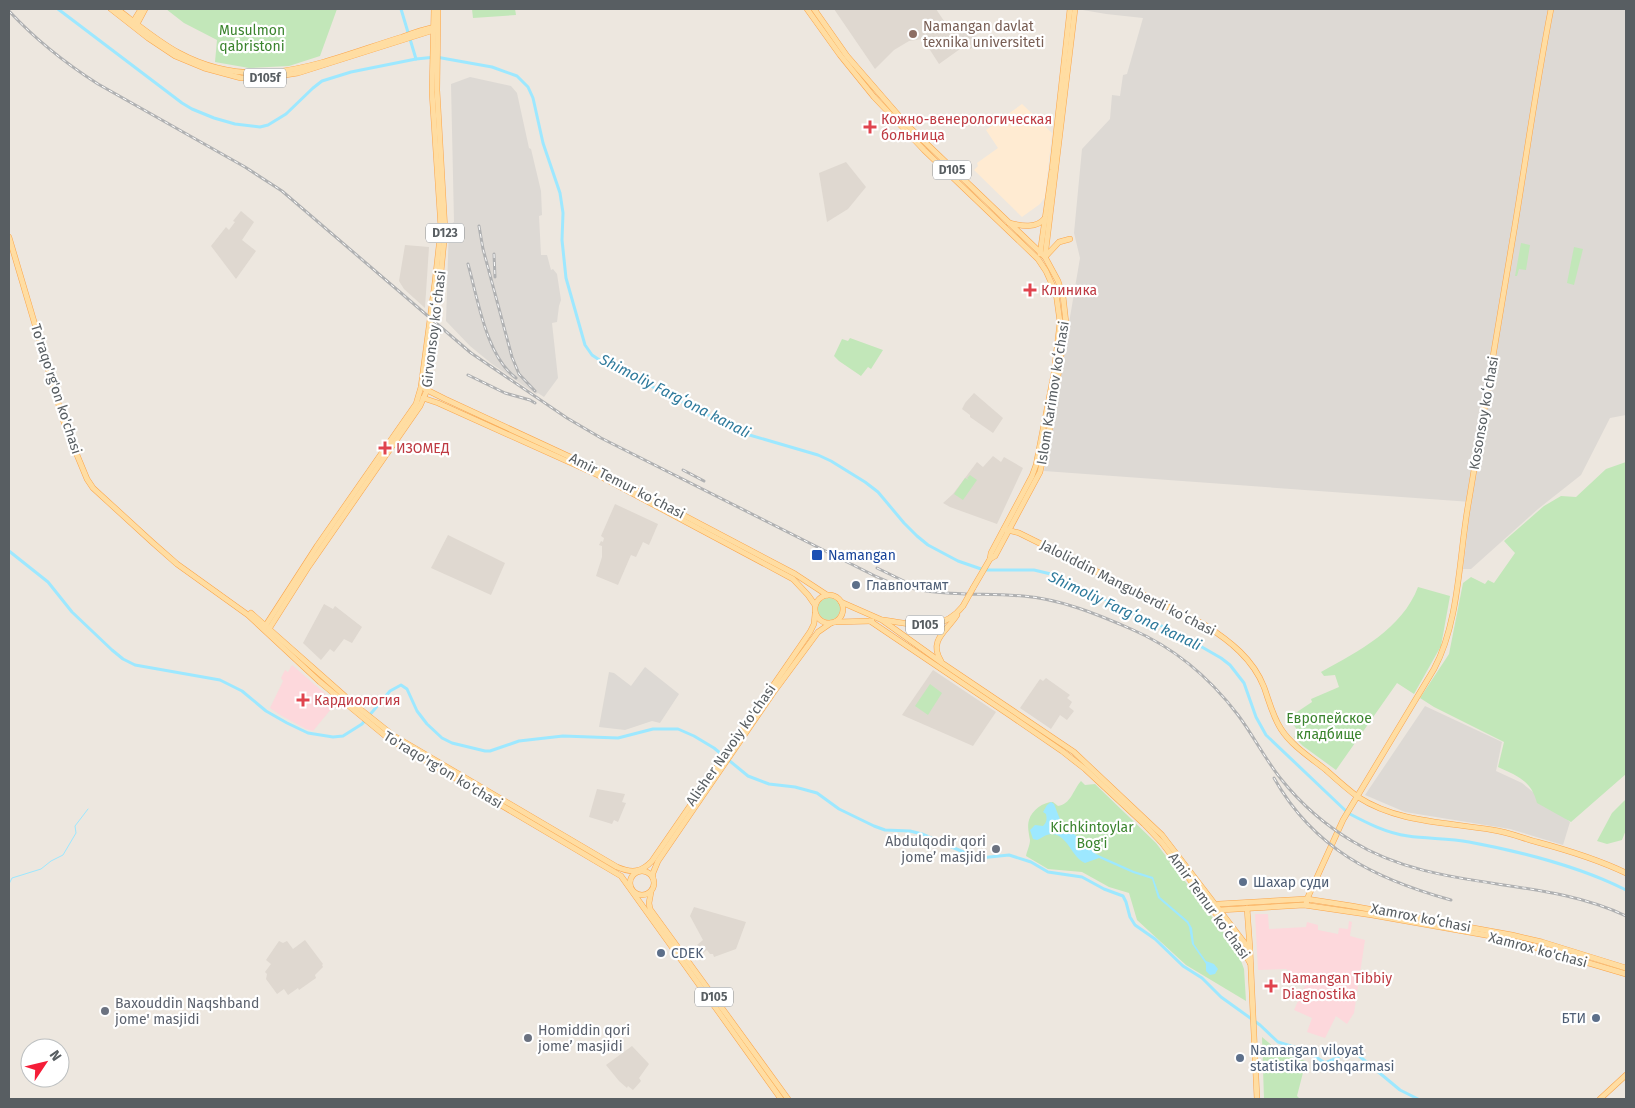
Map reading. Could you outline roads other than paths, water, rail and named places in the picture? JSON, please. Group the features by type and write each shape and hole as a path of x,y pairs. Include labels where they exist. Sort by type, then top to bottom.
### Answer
{"main road":[{"name":"D105f","path":"111,9 135,24"},
{"name":"D105f","path":"117,9 148,38 175,56 204,68 241,78 266,78 297,74 434,28"},
{"path":"135,24 141,9"},
{"path":"135,24 145,9"},
{"name":"Girvonsoy koʻchasi","path":"267,628 425,399 445,231 435,66 434,9"},
{"name":"Girvonsoy koʻchasi","path":"434,28 438,9"},
{"name":"Islom Karimov koʻchasi","path":"807,9 840,55 874,97 924,150 1039,261 1052,281 1056,293 1059,308 1059,338 1036,465 1006,530 1005,538 995,556 990,559"},
{"name":"Islom Karimov koʻchasi","path":"814,9 848,56 906,124 1043,255 1058,281 1063,296 1066,323 1065,338 1040,472 1015,519 991,553 990,559 963,606"},
{"path":"1043,255 1045,218 1070,9"},
{"path":"1043,255 1075,9"},
{"name":"Kosonsoy koʻchasi","path":"1306,902 1351,804 1444,650 1452,622 1468,500 1551,9"},
{"name":"Girvonsoy koʻchasi","path":"267,628 318,546 416,404 421,387 436,282 441,228 432,92 435,66"},
{"path":"1008,222 1034,226 1045,218"},
{"name":"To'raqo'rg'on ko'chasi","path":"9,237 64,423 90,484 177,564 227,599 251,613 320,682 363,715 393,742 615,872 631,890"},
{"path":"1039,261 1043,255 1059,242 1070,239"},
{"name":"Amir Temur koʻchasi","path":"421,387 535,444"},
{"name":"Amir Temur koʻchasi","path":"418,397 438,403 594,468 793,579 808,595 815,606"},
{"name":"Amir Temur koʻchasi","path":"684,518 795,574 827,595 835,596 841,602 882,620 1071,758 1162,835 1214,906 1251,965"},
{"path":"1005,538 1019,533 1015,519"},
{"name":"Jaloliddin Manguberdi koʻchasi","path":"1006,530 1019,533 1220,634 1240,650 1254,667 1277,722 1285,735 1356,796 1384,811 1394,814 1503,832 1590,857 1626,872"},
{"path":"815,606 819,598 827,595"},
{"name":"D105","path":"727,755 816,635 842,615 843,606 841,602"},
{"name":"D105","path":"815,606 815,614"},
{"name":"D105","path":"833,622 882,620 935,625 948,620 963,606"},
{"name":"D105","path":"942,663 936,652 937,642 963,606"},
{"path":"815,614 822,622 833,622"},
{"name":"Alisher Navoiy ko'chasi","path":"639,871 652,861 723,761 810,632 814,624 815,614"},
{"name":"Amir Temur koʻchasi","path":"870,621 1013,714"},
{"name":"To'raqo'rg'on ko'chasi","path":"371,722 596,855 623,869 639,871"},
{"name":"D105","path":"723,761 659,860 653,872 654,886 648,903 788,1099"},
{"path":"639,871 647,872 653,878"},
{"name":"D105","path":"639,871 632,875 630,879 631,890 781,1099"},
{"path":"631,890 640,896 651,892"},
{"name":"Xamrox koʻchasi","path":"1214,906 1247,902 1306,902 1374,909 1542,942 1626,968"},
{"name":"Xamrox ko'chasi","path":"1221,911 1306,902 1491,936 1626,974"},
{"name":"Amir Temur koʻchasi","path":"1214,906 1221,911 1250,950 1251,965"},
{"path":"1247,908 1250,950"},
{"path":"1251,965 1250,988 1257,1099"},
{"path":"1600,1099 1626,1075"}],"water":[{"path":"1051,802 1054,804 1061,822 1096,854 1134,871 1153,877 1160,897 1188,921 1192,928 1194,944 1206,961 1214,964 1218,969 1215,974 1210,975 1206,971 1206,964 1192,944 1187,923 1158,898 1152,879 1099,858 1085,863 1057,835 1050,834 1037,840 1033,839 1030,830 1035,825 1044,825 1047,817 1043,812"}],"waterway":[{"name":"Shimoliy Fargʻona kanali","path":"58,9 182,103 214,118 235,124 260,127 268,125 286,114 322,81 351,72 416,59 436,57 492,67 517,76 528,87 533,98 543,143 560,193 563,213 562,240 566,278 585,345 592,355 746,434 818,455 831,461 878,492 904,523 928,545 958,561 984,570 1034,570 1055,575 1181,635 1221,658 1230,665 1244,683 1256,717 1266,735 1348,813 1355,817 1400,835 1461,841 1528,855 1589,874 1626,890"},
{"path":"401,9 416,59"},
{"path":"9,551 48,582 72,612 123,659 135,665 220,680 242,691 266,711 308,733 333,737 343,736 362,724 390,691 401,685 407,689 417,711 427,724 442,738 452,743 485,751 519,741 563,736 618,738 653,729 678,729 714,748 748,776 769,784 795,787 817,793 839,809 874,826 885,830 910,831 922,834 980,858 1009,855 1031,862 1048,872 1082,877 1104,889 1123,896 1130,917 1135,925 1155,939 1183,966 1202,978 1221,997 1260,1025 1278,1042 1307,1051 1325,1063 1337,1058 1345,1051 1352,1050 1400,1090 1418,1099"},
{"path":"9,884 12,878 41,869 63,855 76,833 75,826 88,809"}],"railway":[{"path":"9,11 40,41 98,84 245,167 282,191 471,353 567,418 601,438 875,576 893,583 929,591 1023,596 1051,600 1092,613 1147,636 1176,654 1203,676 1238,715 1289,788 1323,821 1352,841 1384,857 1418,869 1453,877 1559,894 1593,903 1626,916"},
{"path":"479,226 483,249 512,357 519,374 535,391"},
{"path":"494,254 495,277"},
{"path":"468,264 484,326 490,341 497,356 516,378"},
{"path":"468,375 505,393 535,403"},
{"path":"683,470 704,481"},
{"path":"877,568 908,583"},
{"path":"1274,778 1290,803 1308,824 1349,858 1397,882 1451,900"}],"place":[{"name":"Namangan davlat texnika universiteti","path":"913,34"},
{"name":"Кожно-венерологическая больница","path":"870,127"},
{"name":"Клиника","path":"1030,290"},
{"name":"ИЗОМЕД","path":"385,448"},
{"name":"Namangan","path":"817,555"},
{"name":"Главпочтамт","path":"856,585"},
{"name":"Кардиология","path":"303,700"},
{"name":"Abdulqodir qori jome’ masjidi","path":"996,849"},
{"name":"Шахар суди","path":"1243,882"},
{"name":"CDEK","path":"661,953"},
{"name":"Namangan Tibbiy Diagnostika","path":"1271,986"},
{"name":"Baxouddin Naqshband jome' masjidi","path":"105,1011"},
{"name":"БТИ","path":"1596,1018"},
{"name":"Homiddin qori jome’ masjidi","path":"528,1038"},
{"name":"Namangan viloyat statistika boshqarmasi","path":"1240,1058"}],"park label":[{"name":"Musulmon qabristoni","path":"252,38"},
{"name":"Европейское кладбище","path":"1329,726"},
{"name":"Kichkintoylar Bog'i","path":"1092,836"}]}
